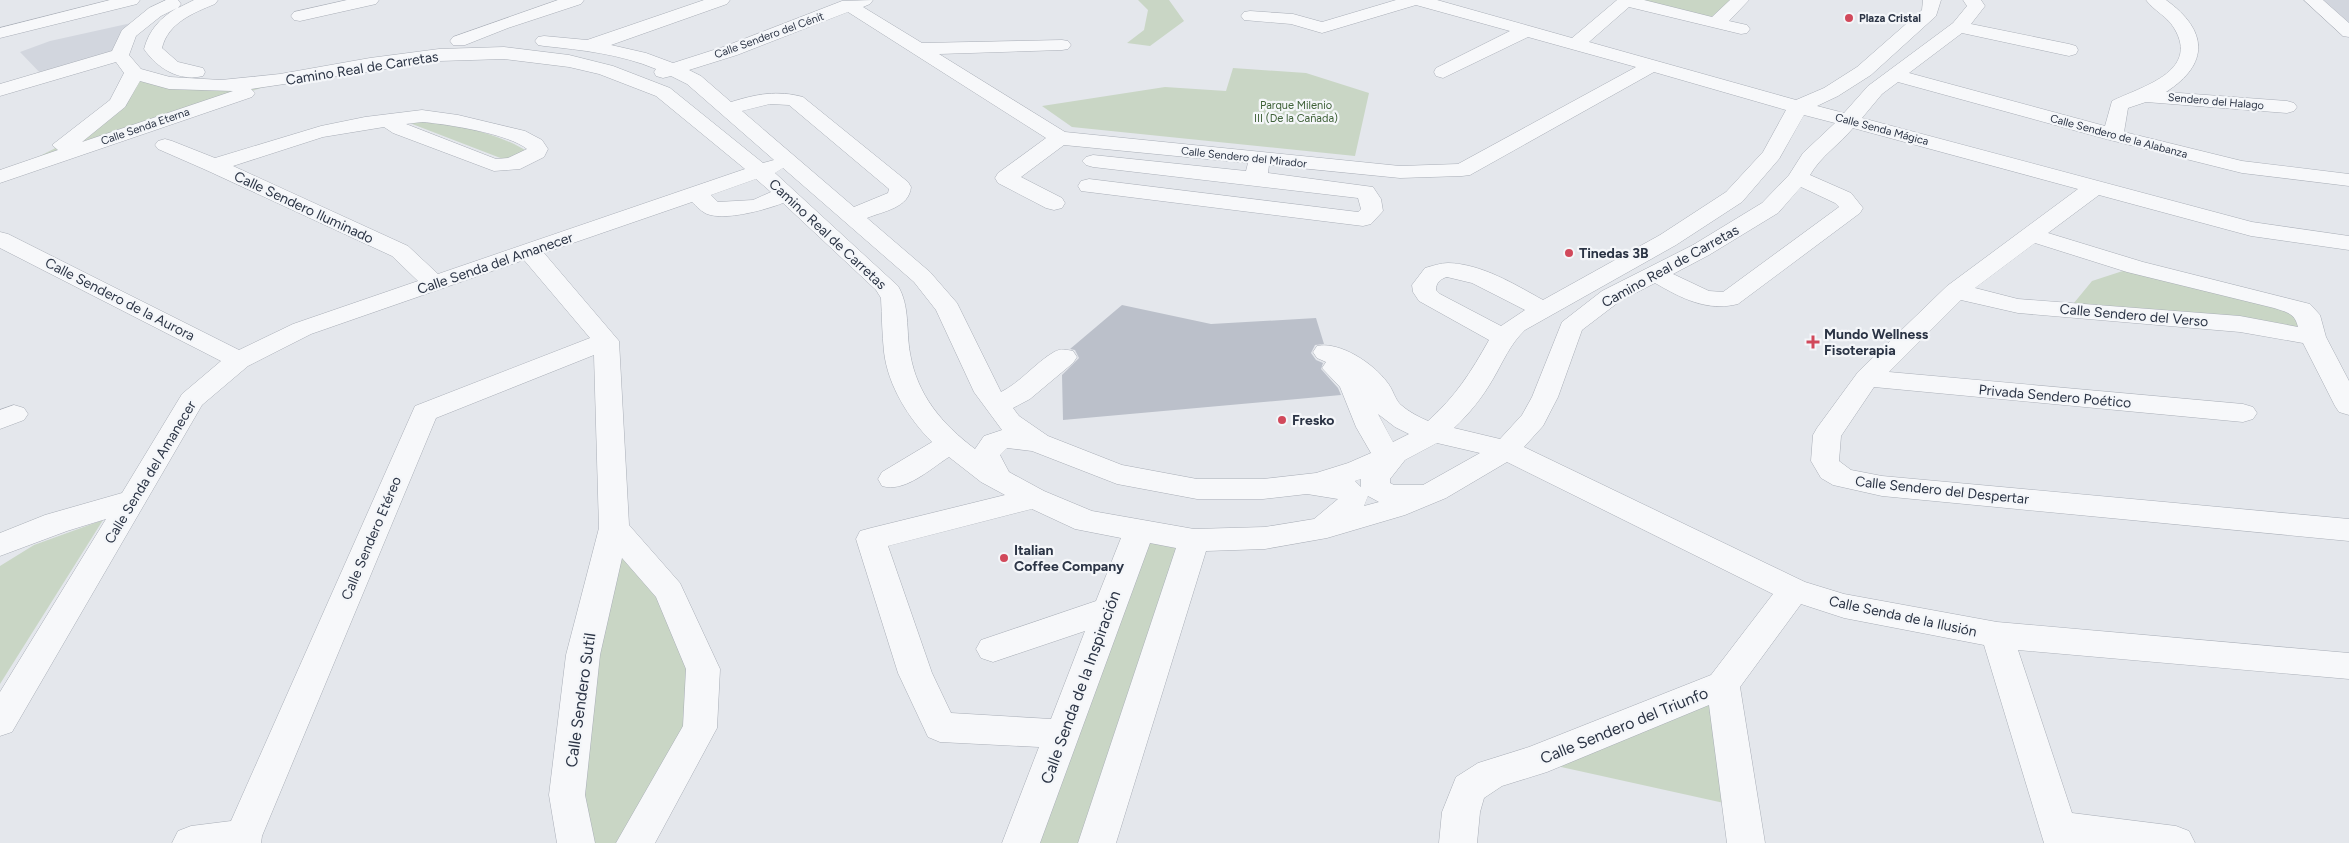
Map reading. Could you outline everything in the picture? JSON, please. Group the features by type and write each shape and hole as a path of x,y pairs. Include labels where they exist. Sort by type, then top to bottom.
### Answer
{"street":[{"path":"0,33 131,0"},
{"path":"120,55 128,34 155,12 180,0"},
{"name":"Camino Real de Carretas","path":"209,0 180,14 159,31 154,40 153,49 164,63 177,68 210,74 258,72 371,51 459,41 517,39 592,45 644,58 673,68 694,80 729,109 922,277 948,308 962,342 999,408 1041,444 1117,474 1197,489 1263,489 1317,483 1358,470 1431,434 1459,408 1480,379 1503,337 1516,325 1668,240 1734,197 1772,155 1798,106"},
{"path":"300,16 370,0"},
{"path":"459,41 575,0"},
{"path":"592,45 721,0"},
{"path":"1250,16 1293,19 1322,28 1414,0"},
{"name":"Calle Senda Mágica","path":"1418,0 1467,6 1528,30 1652,66 2251,229 2349,243"},
{"path":"1716,23 1740,0"},
{"path":"1798,106 1831,92 1864,71 1930,12 1932,0"},
{"name":"Camino Real de Carretas","path":"134,72 169,84 221,86 289,79 370,64 431,56 504,53 569,61 660,90 760,171 886,286 893,298 896,354 907,385 924,418 943,438 998,478 1034,498 1086,520 1194,540 1265,538 1320,529 1395,508 1428,494 1506,450 1533,420 1546,397 1571,327 1611,296 1656,274 1770,208 1798,178 1810,157 1850,120 1875,90 1959,27 1976,6 1972,0"},
{"path":"2113,135 2119,105 2130,98 2146,96 2182,70 2189,55 2189,39 2181,23 2155,0"},
{"path":"2313,0 2349,32"},
{"path":"1576,44 1627,1 1741,29"},
{"name":"Calle Sendero del Mirador","path":"856,2 919,49 1060,138 1257,169 1400,172 1462,170 1652,66"},
{"name":"Calle Sendero del Cénit","path":"638,82 673,68 730,50 856,2"},
{"path":"1295,3 1346,21"},
{"path":"1959,27 2069,50"},
{"path":"1443,72 1528,30"},
{"path":"919,49 1062,45"},
{"path":"120,55 134,72"},
{"path":"0,90 120,55"},
{"path":"617,75 643,71 646,67 644,58"},
{"name":"Calle Senda Eterna","path":"1,177 73,139 118,103 134,72"},
{"name":"Calle Sendero de la Alabanza","path":"1893,75 2113,135 2242,167 2349,180"},
{"path":"660,90 660,80 668,77 694,80"},
{"name":"Calle Senda Eterna","path":"1,177 162,120 289,79"},
{"name":"Sendero del Halago","path":"2146,96 2287,107"},
{"path":"729,109 767,97 785,97 796,101 900,187 899,195 892,201 851,216"},
{"path":"214,165 307,134 358,123 422,116 462,121 515,136 536,145 538,148 537,153 512,164 494,165 400,129 388,120"},
{"path":"1054,202 1006,178 1060,138"},
{"name":"Calle Sendero Iluminado","path":"165,145 214,165 400,252 434,283"},
{"name":"Calle Senda del Amanecer","path":"0,722 192,400 239,360 302,329 530,252 789,160"},
{"path":"1089,186 1362,219 1372,211 1370,199 1365,192 1257,169 1093,161"},
{"path":"1656,274 1701,297 1719,301 1729,299 1852,208 1842,198 1798,178"},
{"name":"Calle Sendero del Despertar","path":"2095,187 1956,291 1867,378 1827,435 1825,461 1831,471 1843,478 1882,486 2349,530"},
{"path":"696,194 713,209 757,206 786,194"},
{"path":"2032,235 2135,267 2301,310 2308,315 2313,337 2349,406"},
{"name":"Calle Sendero de la Aurora","path":"0,239 239,360"},
{"path":"530,252 606,341"},
{"path":"1503,337 1431,299 1425,294 1424,288 1428,277 1442,270 1464,271 1542,309"},
{"path":"2212,286 2232,307 2240,324"},
{"name":"Calle Sendero del Verso","path":"1956,291 2018,306 2240,324 2313,337"},
{"name":"Calle Sendero Sutil","path":"576,843 567,795 583,655 614,528 606,341"},
{"name":"Calle Sendero Etéreo","path":"243,839 425,412 606,341"},
{"name":"Calle Senda de la Ilusión","path":"1391,455 1368,425 1359,397 1347,375 1329,359 1348,362 1378,387 1390,411 1431,434 1488,444 1506,450 1794,590 1844,606 1997,634 2349,666"},
{"path":"892,479 943,438 977,435 989,428 991,413 999,408 1035,399 1062,370"},
{"name":"Privada Sendero Poético","path":"1867,378 2243,413"},
{"path":"998,478 986,455 989,447 1000,439 1019,439 1041,444"},
{"path":"1391,455 1375,477 1376,488 1390,495 1428,494"},
{"path":"1293,486 1343,487 1353,496 1352,503 1346,510 1320,529"},
{"path":"1034,498 872,538 915,673 940,727 1062,734"},
{"path":"0,545 56,524 133,500"},
{"path":"614,528 669,591 703,670 700,728 635,843"},
{"name":"Calle Senda de la Inspiración","path":"1021,843 1139,531"},
{"path":"1097,843 1194,540"},
{"name":"Calle Sendero del Triunfo","path":"1458,843 1461,812 1469,788 1491,774 1534,762 1723,685 1794,590"},
{"path":"993,649 1108,610"},
{"path":"1997,634 2061,836 2176,843"},
{"path":"1723,685 1746,843"},
{"path":"191,843 243,839"}],"shaded area":[{"path":"2320,0 2349,0 2349,25"},
{"path":"145,20 120,55 44,77 20,52 50,41"}],"green space":[{"path":"1138,0 1169,0 1184,21 1150,46 1127,43 1144,30 1148,10"},
{"path":"1627,0 1740,0 1716,23"},
{"name":"Parque Milenio III (De la Cañada)","path":"1233,68 1306,73 1369,93 1355,156 1072,127 1042,106 1165,87 1226,91"},
{"path":"134,73 169,83 289,79 162,120 1,176 73,139 118,103"},
{"path":"419,120 476,130 504,140 530,153 512,159 503,159 407,122"},
{"path":"2135,267 2282,303 2313,337 2069,309 2092,281"},
{"path":"103,520 0,684 0,566 34,545"},
{"path":"614,528 669,591 700,728 635,843 576,843"},
{"path":"1139,531 1194,540 1097,843 1021,843"},
{"path":"1723,685 1742,807 1534,761"}],"building":[{"path":"1122,305 1211,324 1316,318 1324,344 1315,345 1311,353 1316,360 1323,363 1321,369 1338,388 1341,395 1063,420 1062,375 1079,358 1075,350 1070,349"}],"place":[{"name":"Plaza Cristal","path":"1849,18"},
{"name":"Tinedas 3B","path":"1569,253"},
{"name":"Mundo Wellness Fisoterapia","path":"1813,342"},
{"name":"Fresko","path":"1282,420"},
{"name":"Italian Coffee Company","path":"1004,558"}]}
